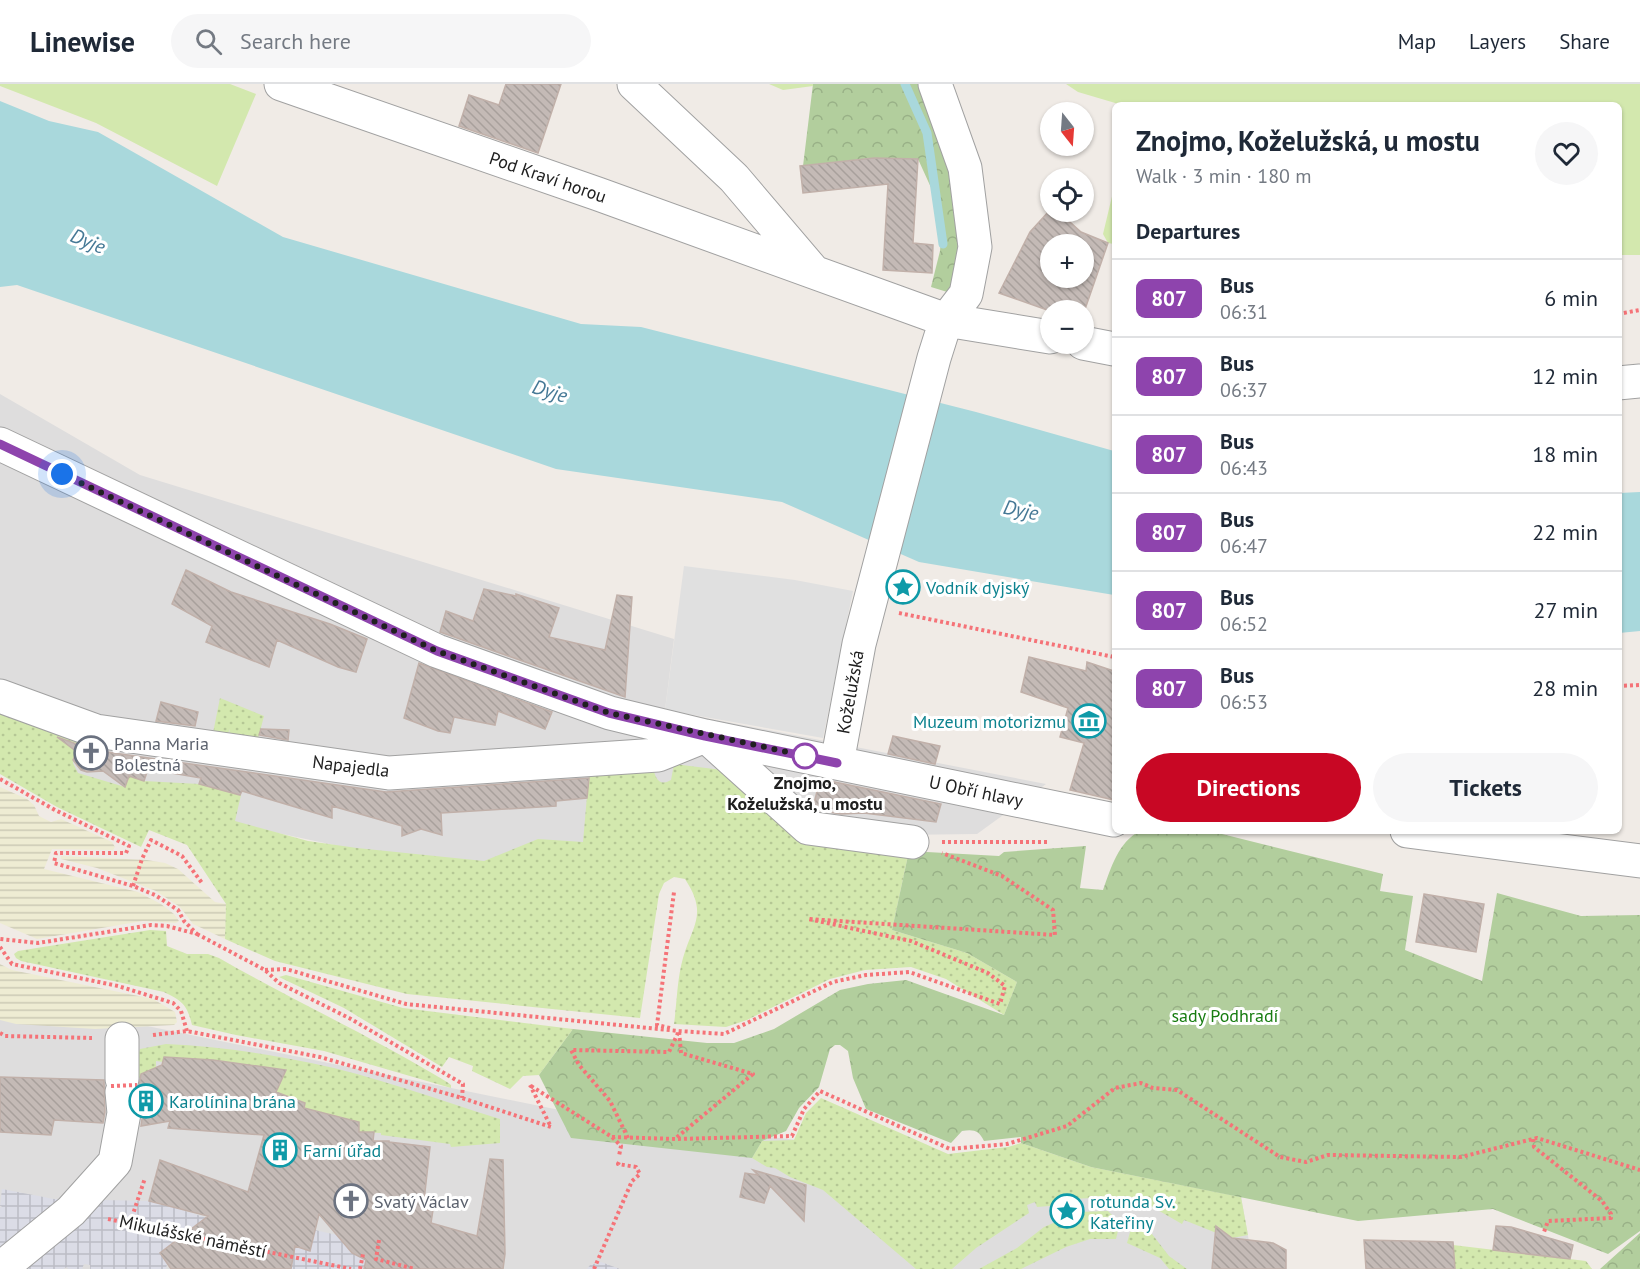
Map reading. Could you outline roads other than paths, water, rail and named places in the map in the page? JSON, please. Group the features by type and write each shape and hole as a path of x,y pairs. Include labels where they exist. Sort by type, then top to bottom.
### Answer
{"street":[{"name":"Pod Kraví horou","path":"281,84 598,194 946,320 1040,336"},
{"path":"634,84 734,178 815,273"},
{"path":"935,84 965,168 975,247 966,294 946,320"},
{"name":"Koželužská","path":"837,763 859,644 946,320"},
{"path":"1094,345 1112,349"},
{"path":"0,444 437,651 609,713 705,736 837,763"},
{"name":"Napajedla","path":"0,696 96,730 389,773 658,755 705,736"},
{"path":"705,736 808,828 912,842"},
{"name":"U Obří hlavy","path":"837,763 1112,820"},
{"path":"1430,834 1640,861"},
{"path":"0,1269 71,1211 116,1162 124,1113 122,1039"}],"water":[{"name":"Dyje","path":"0,101 49,121 98,132 283,237 581,324 641,327 976,412 1112,450 1112,595 919,562 782,502 556,469 17,285 0,287"},
{"path":"1640,492 1640,631 1622,633 1622,493"}],"waterway":[{"path":"905,84 927,133 943,244"}],"place":[{"name":"Vodník dyjský","path":"903,587"},
{"name":"Muzeum motorizmu","path":"1089,721"},
{"name":"Panna Maria Bolestná","path":"91,753"},
{"name":"Znojmo, Koželužská, u mostu","path":"805,756"},
{"name":"Karolínina brána","path":"146,1101"},
{"name":"Farní úřad","path":"280,1150"},
{"name":"Svatý Václav","path":"351,1201"},
{"name":"rotunda Sv. Kateřiny","path":"1067,1211"}],"park label":[{"name":"sady Podhradí","path":"1225,1015"}]}
